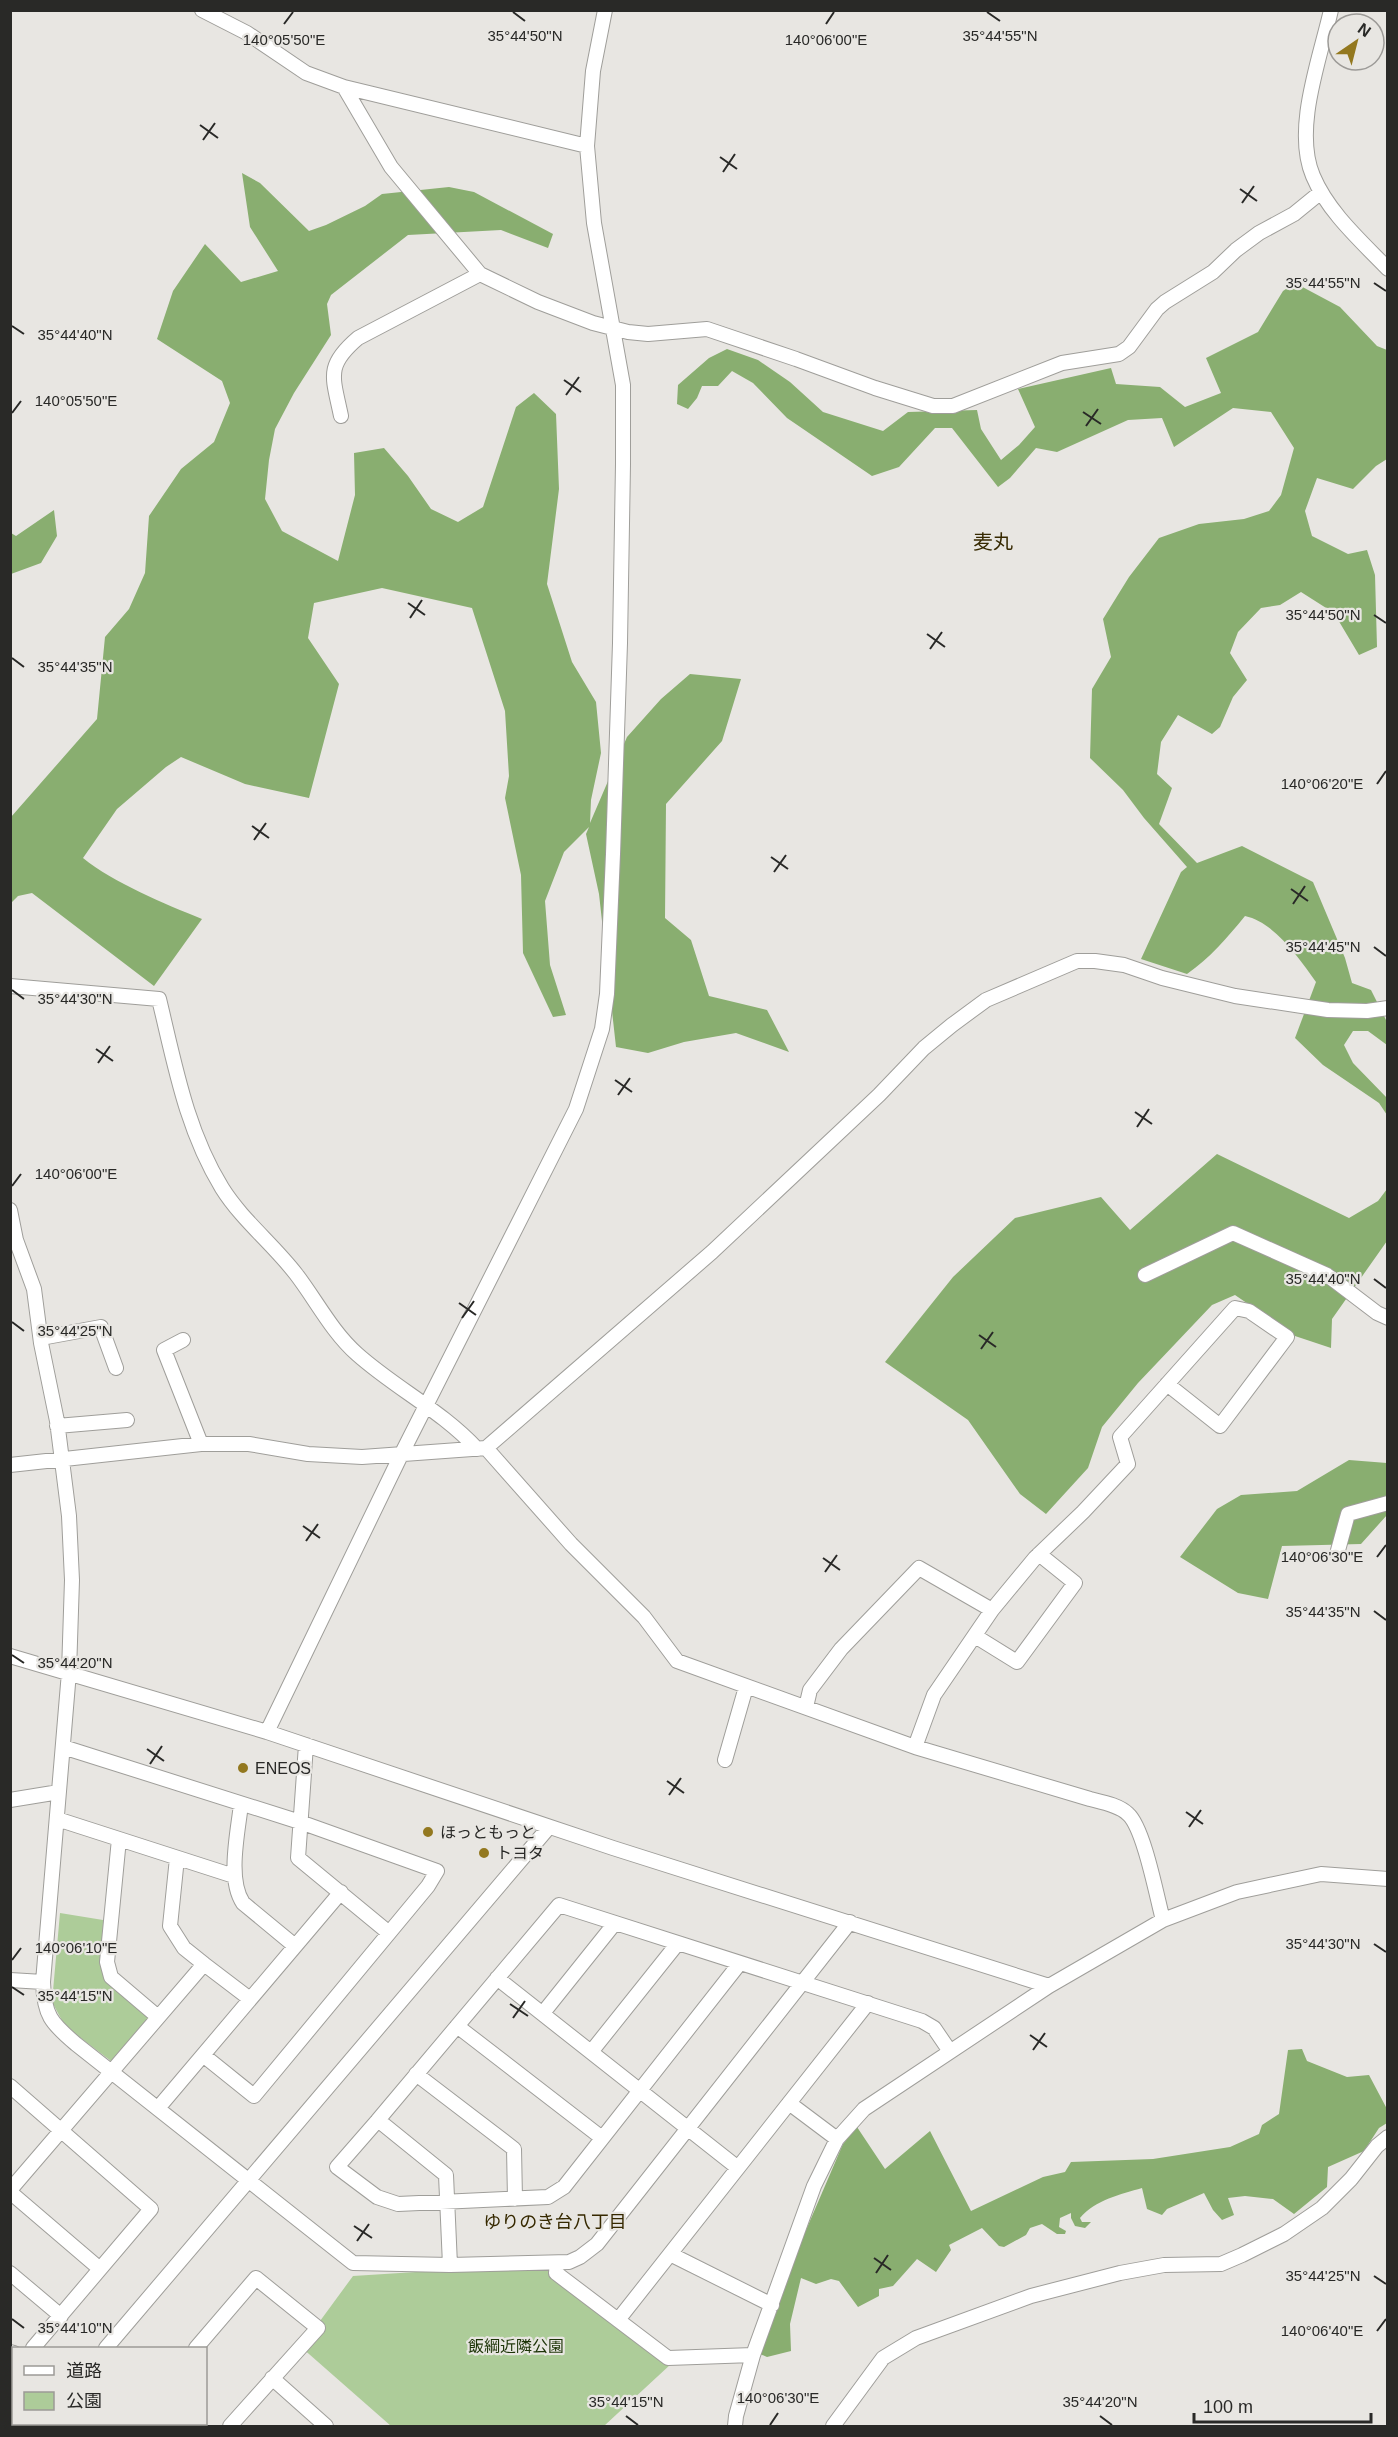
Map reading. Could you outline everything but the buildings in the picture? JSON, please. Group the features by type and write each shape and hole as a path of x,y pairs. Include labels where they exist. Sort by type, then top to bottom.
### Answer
{"street":[{"path":"202,10 247,33 306,73 344,87 587,146"},
{"path":"267,1732 402,1453 576,1109 602,1029 607,994 621,619 623,385 594,223 587,146 593,71 605,10"},
{"path":"1330,10 1305,129 1306,152 1312,176 1321,192 1343,222 1388,269"},
{"path":"344,87 391,167 480,274 538,302 593,323 627,332 648,334 707,329 933,406 953,406 1062,363 1119,354 1129,347 1157,309 1165,302 1213,272 1236,250 1259,233 1293,214 1321,192"},
{"path":"341,416 334,380 334,364 341,351 358,338 480,274"},
{"path":"10,1465 201,1444 249,1444 308,1454 351,1456 482,1449 712,1252 879,1095 924,1048 986,1000 1077,961 1124,965 1162,978 1234,996 1328,1010 1367,1011 1388,1008"},
{"path":"10,986 159,999 185,1109 202,1150 223,1189 246,1219 295,1272 335,1329 356,1353 426,1407 441,1415 482,1449 571,1544 644,1617 677,1661 915,1747 1114,1806 1128,1814 1138,1829 1163,1920"},
{"path":"10,1210 13,1241 34,1289 57,1426 69,1516 72,1580 69,1672 43,1982 44,2005 52,2021 76,2044 159,2107 353,2263 557,2264 580,2257 597,2244 850,1922"},
{"path":"1145,1275 1233,1233 1328,1275 1377,1313 1388,1318"},
{"path":"915,1747 934,1695 992,1611 1039,1554 1128,1464 1120,1437 1167,1384 1235,1308 1249,1311 1287,1337 1220,1426 1167,1384"},
{"path":"41,1338 101,1327 116,1368"},
{"path":"183,1340 164,1350 201,1444"},
{"path":"57,1426 127,1420"},
{"path":"1336,1554 1348,1514 1388,1503"},
{"path":"975,1636 1017,1662 1075,1583 1039,1554"},
{"path":"806,1707 810,1690 841,1648 919,1568 992,1611"},
{"path":"10,1656 267,1732 549,1827 1048,1986"},
{"path":"725,1760 746,1687"},
{"path":"306,1745 298,1858 389,1933"},
{"path":"63,1747 300,1822 437,1871 428,1886 254,2096 203,2055"},
{"path":"10,1800 59,1792"},
{"path":"241,1803 234,1876 237,1895 243,1903 296,1946"},
{"path":"57,1819 234,1876"},
{"path":"108,2347 549,1827"},
{"path":"119,1839 107,1962 111,1977 158,2017"},
{"path":"177,1858 170,1926 184,1948 250,2000"},
{"path":"735,2427 753,2355 814,2186 837,2139 864,2109 1048,1986 1163,1920 1237,1892 1321,1874 1388,1879"},
{"path":"159,2107 341,1892"},
{"path":"740,1963 560,2191 548,2197 398,2204 384,2201 338,2167 559,1905 922,2021 934,2028 950,2050"},
{"path":"543,2013 615,1923"},
{"path":"591,2052 678,1943"},
{"path":"100,2269 10,2191 204,1964"},
{"path":"497,1978 738,2168"},
{"path":"10,1980 43,1982"},
{"path":"618,2320 868,2003"},
{"path":"457,2026 602,2138"},
{"path":"416,2074 514,2149 515,2199"},
{"path":"10,2086 151,2209 35,2347"},
{"path":"789,2103 837,2139"},
{"path":"378,2120 446,2175 450,2265"},
{"path":"833,2427 883,2358 916,2338 1031,2296 1120,2273 1164,2265 1221,2264 1284,2234 1322,2208 1388,2137"},
{"path":"670,2254 772,2305"},
{"path":"557,2264 556,2273 668,2358 753,2355"},
{"path":"10,2273 61,2316"},
{"path":"198,2347 256,2278 318,2328 230,2427"},
{"path":"273,2378 326,2427"}],"green space":[{"path":"242,173 260,183 309,231 365,206 382,194 449,187 474,192 553,234 548,248 501,230 408,235 331,295 327,304 331,335 294,393 275,429 265,499 282,531 338,561 355,495 354,453 384,448 408,476 431,509 458,522 483,507 516,407 534,393 556,414 559,489 547,584 572,662 596,702 601,753 591,800 590,823 627,737 661,699 690,674 741,679 722,741 666,804 665,918 691,940 709,996 767,1010 789,1052 736,1033 684,1042 648,1053 616,1047 599,894 586,834 589,827 564,852 545,901 550,965 566,1015 553,1017 523,953 521,875 505,798 509,776 505,711 472,608 382,588 314,603 308,638 339,684 309,798 245,784 181,757 117,809 83,858 109,876 156,900 202,919 154,986 32,893 18,896 11,903 11,817 97,719 105,637 129,609 145,573 149,516 181,469 214,442 230,403 222,381 157,339 173,291 205,244 241,282 278,271 250,227"},
{"path":"1295,283 1340,307 1377,346 1387,350 1387,459 1376,466 1353,489 1317,478 1305,511 1312,536 1348,554 1367,550 1375,575 1377,647 1359,655 1334,613 1301,592 1280,605 1261,608 1238,632 1230,653 1247,680 1233,697 1220,727 1212,734 1178,715 1161,742 1157,774 1172,788 1159,824 1197,863 1242,846 1313,882 1345,958 1352,983 1371,990 1387,1022 1387,1045 1368,1031 1353,1031 1344,1045 1353,1063 1387,1098 1387,1115 1379,1103 1323,1065 1295,1038 1316,982 1285,942 1266,925 1245,916 1211,954 1187,974 1141,959 1181,872 1187,867 1123,790 1090,758 1092,689 1111,657 1103,619 1129,577 1159,538 1199,524 1244,519 1269,511 1281,495 1294,448 1271,412 1233,408 1174,447 1162,418 1128,420 1057,452 1036,448 1010,478 998,487 952,428 935,428 899,467 872,476 787,418 753,383 732,371 718,386 702,386 697,398 688,409 677,404 678,385 709,358 727,349 758,360 790,382 823,412 883,431 908,412 977,410 981,429 1001,460 1035,427 1018,389 1111,368 1116,384 1160,387 1185,407 1221,393 1206,358 1258,332 1283,291"},
{"path":"54,510 57,536 41,563 11,574 11,533 16,536"},
{"path":"1217,1154 1349,1218 1378,1201 1387,1189 1387,1241 1332,1319 1331,1348 1295,1336 1235,1295 1212,1305 1138,1383 1102,1427 1088,1468 1046,1514 1020,1494 968,1420 885,1362 953,1277 1015,1218 1101,1197 1130,1230"},
{"path":"1349,1460 1387,1463 1387,1515 1361,1544 1282,1546 1268,1599 1238,1593 1180,1557 1217,1509 1241,1495 1297,1491"},
{"path":"60,1913 103,1920 102,1962 150,2016 111,2061 65,2026 52,2002"},
{"path":"1302,2049 1307,2061 1347,2077 1369,2075 1387,2109 1387,2123 1379,2128 1364,2151 1328,2167 1327,2187 1294,2214 1273,2199 1245,2196 1228,2198 1234,2215 1222,2220 1213,2210 1204,2193 1167,2209 1162,2215 1147,2209 1142,2188 1109,2198 1093,2207 1080,2218 1082,2222 1091,2222 1085,2228 1075,2226 1071,2213 1060,2218 1059,2227 1066,2231 1065,2234 1057,2234 1042,2224 1030,2228 1026,2235 1004,2247 999,2246 982,2228 949,2245 951,2250 936,2272 917,2259 893,2286 879,2289 879,2296 858,2307 839,2281 831,2279 816,2284 801,2278 790,2324 791,2351 767,2357 760,2354 794,2258 843,2144 857,2127 885,2169 930,2131 971,2211 1043,2177 1065,2172 1071,2162 1153,2159 1230,2147 1259,2134 1262,2125 1279,2114 1288,2050"},
{"name":"飯綱近隣公園","path":"557,2263 555,2274 671,2364 604,2426 391,2426 301,2347 353,2276"}],"place":[{"name":"ENEOS","path":"243,1768"},
{"name":"ほっともっと","path":"428,1832"},
{"name":"トヨタ","path":"484,1853"}],"district":[{"name":"麦丸","path":"993,542"},
{"name":"ゆりのき台八丁目","path":"555,2222"}]}
